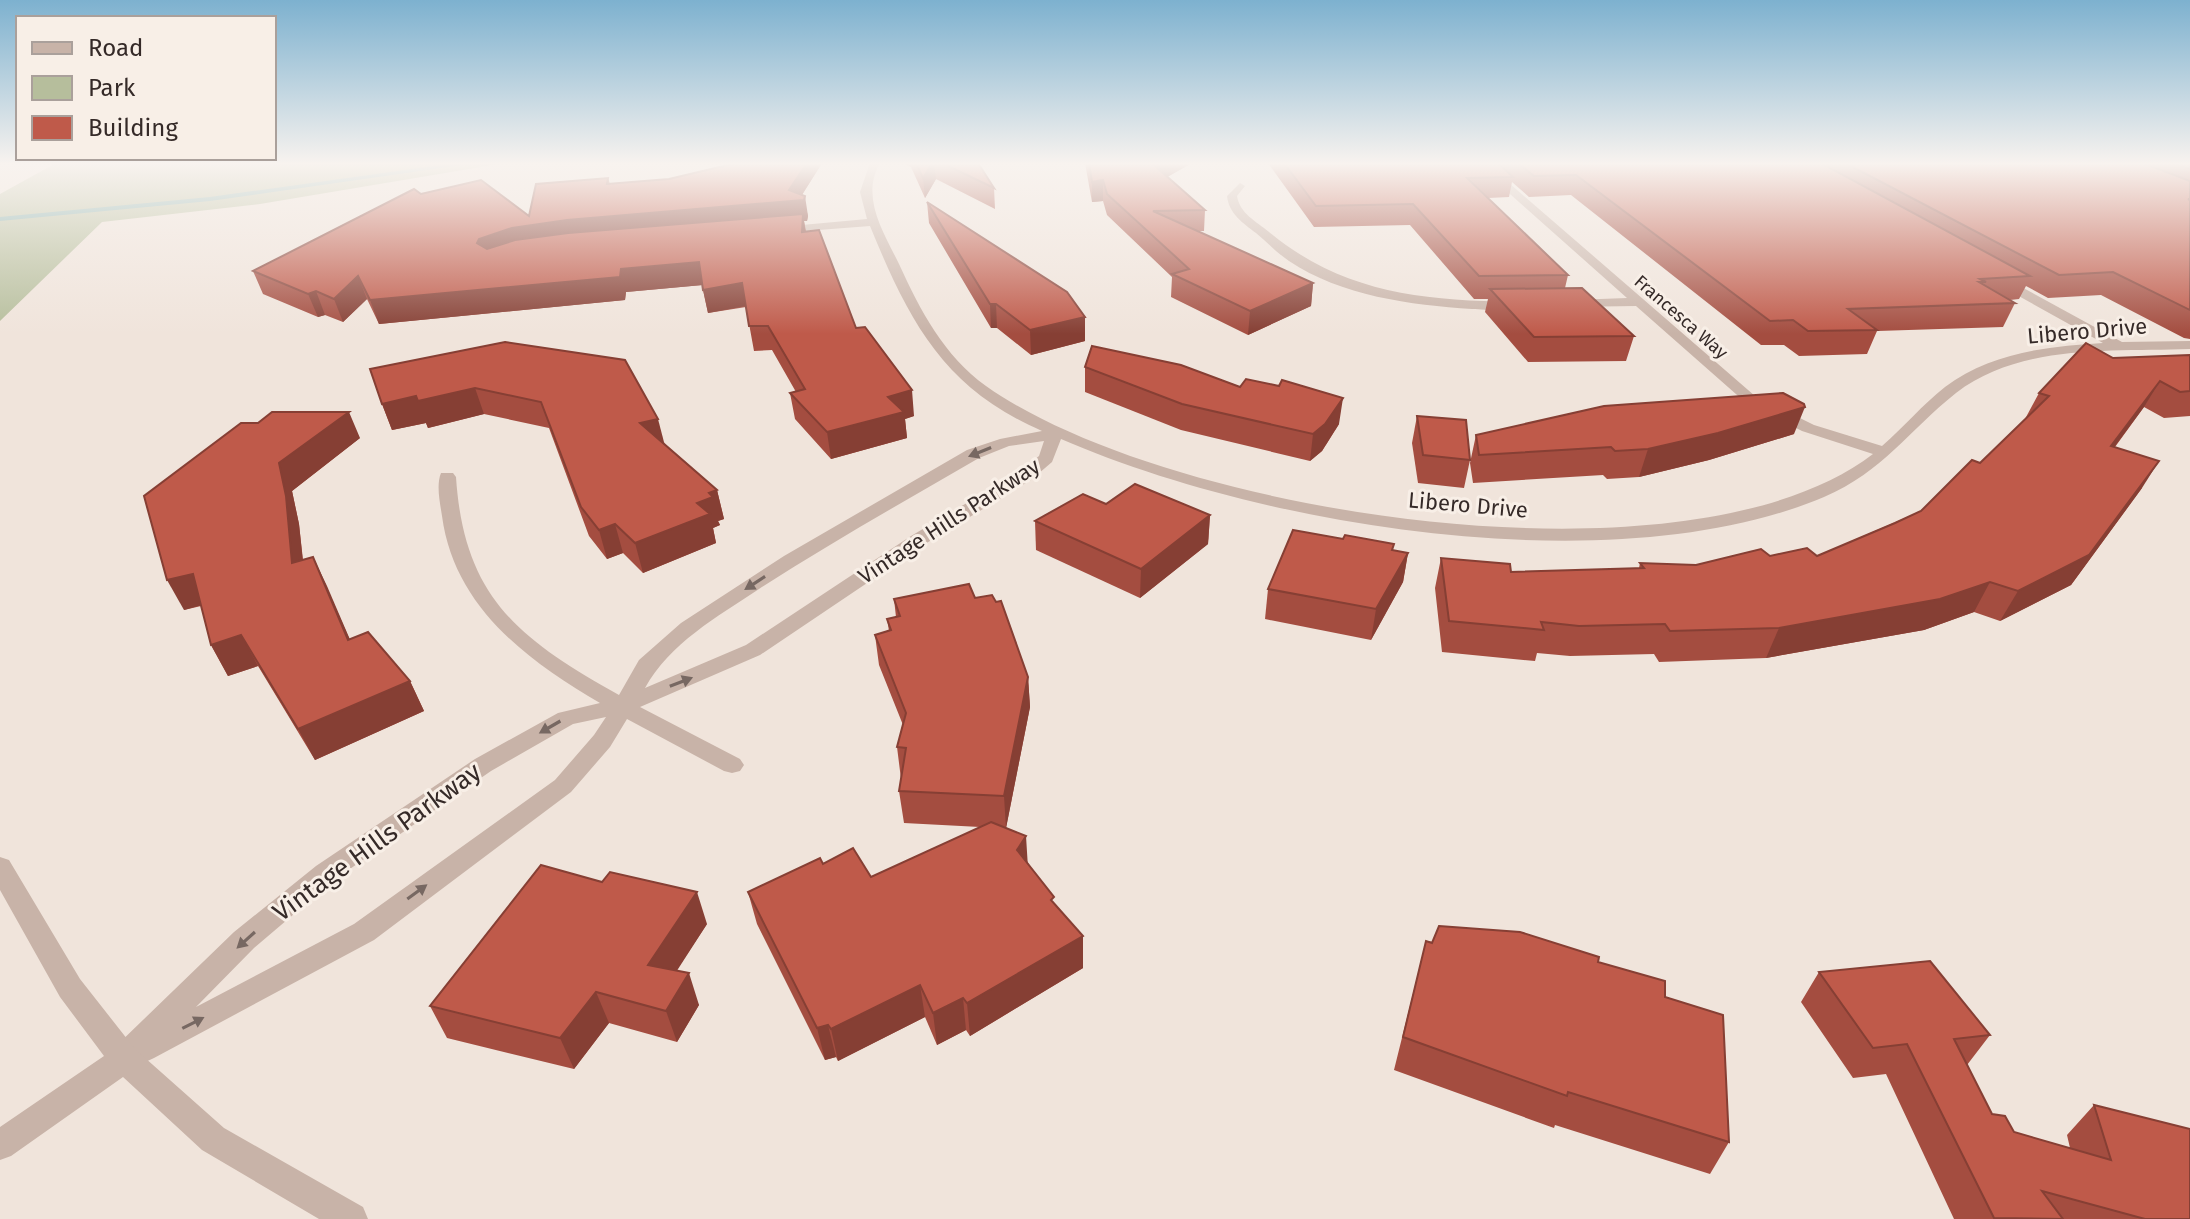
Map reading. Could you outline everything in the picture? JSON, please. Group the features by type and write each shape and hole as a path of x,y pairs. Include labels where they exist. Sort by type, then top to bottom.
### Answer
{"street":[{"path":"1248,220 1295,259 1330,276 1371,289 1416,299 1481,305 1528,305"},
{"name":"Francesca Way","path":"1544,220 1750,399 1808,428 1885,452"},
{"path":"771,231 875,222"},
{"name":"Libero Drive","path":"875,222 926,332 942,353 991,396 1055,434 1178,475 1337,512 1471,531 1552,533 1684,526 1742,516 1825,490 1885,452 1972,376 2031,356 2190,345"},
{"path":"1983,271 2121,348"},
{"path":"1557,304 1637,302"},
{"name":"Vintage Hills Parkway","path":"0,1145 124,1059 364,932 563,786 602,741 624,705 647,665 688,627 791,560 973,454 1006,442 1055,434 1046,458 1025,476 929,533 753,650 624,705 566,718 483,765 325,873 244,940 124,1059"},
{"path":"447,477 450,524 460,556 475,587 490,608 524,644 624,705 732,765"},
{"path":"0,867 70,988 124,1059 213,1139 351,1219"}],"green space":[{"path":"0,220 121,220 102,222 0,321"}],"building":[{"path":"353,220 568,220 512,228 479,239 477,243 487,249 515,240 568,233 730,220 803,220 802,232 819,230 856,328 865,327 912,390 888,397 904,412 827,432 790,393 805,389 768,326 749,326 742,283 703,290 699,262 621,269 620,277 370,300 358,276 334,299 316,291 308,294 253,271"},
{"path":"938,220 955,220 1067,292 1085,317 1030,330 996,304 990,304"},
{"path":"1135,220 1173,220 1313,283 1250,311 1172,274 1189,269"},
{"path":"1428,220 1511,220 1568,275 1479,276"},
{"path":"1636,220 1926,220 2030,276 1980,279 1986,282 1979,282 2015,303 1848,309 1877,330 1808,331 1793,320 1770,321"},
{"path":"1954,220 2190,220 2190,310 2113,272 2059,275"},
{"path":"1582,288 1634,336 1534,337 1490,289"},
{"path":"505,342 625,360 658,419 640,423 717,490 709,493 713,497 697,503 710,514 635,543 615,524 599,530 581,507 541,402 475,388 418,401 416,396 382,404 370,369"},
{"path":"2086,343 2113,358 2190,355 2190,391 2180,392 2160,381 2111,446 2159,461 2089,555 2018,591 1990,582 1940,599 1779,628 1670,631 1665,624 1579,626 1541,622 1544,630 1449,621 1441,558 1510,564 1511,572 1644,568 1640,563 1696,565 1761,549 1770,556 1807,548 1817,556 1895,523 1921,511 1972,460 1980,463 2049,396 2039,393"},
{"path":"1092,346 1181,365 1240,387 1246,379 1279,386 1282,380 1343,398 1325,424 1313,434 1182,404 1085,367"},
{"path":"1783,393 1805,407 1718,433 1648,449 1615,451 1611,447 1479,455 1476,435 1604,406"},
{"path":"272,412 349,412 279,463 286,496 292,563 313,557 348,640 368,632 410,681 298,729 241,635 211,645 193,574 167,580 144,496 241,423 258,423"},
{"path":"1417,416 1466,420 1470,460 1423,455"},
{"path":"1135,484 1210,515 1141,569 1035,521 1083,494 1106,504"},
{"path":"1293,530 1394,544 1392,550 1408,553 1376,609 1268,589"},
{"path":"969,584 975,598 992,595 996,602 1001,601 1028,677 1004,796 899,791 906,748 897,747 906,713 875,635 891,630 887,619 900,616 894,599"},
{"path":"991,822 1026,836 1017,850 1054,897 1051,900 1083,936 967,1003 963,998 933,1013 920,985 831,1029 828,1025 817,1028 748,892 820,858 823,864 853,848 871,877"},
{"path":"541,865 602,882 610,872 697,892 648,965 689,973 666,1011 596,992 560,1038 430,1006"},
{"path":"1439,926 1520,932 1599,957 1598,962 1665,981 1665,997 1723,1015 1729,1142 1568,1092 1567,1096 1403,1037 1426,941 1432,943"},
{"path":"1930,961 1990,1035 1954,1039 1992,1114 2005,1116 2014,1132 2111,1160 2094,1105 2190,1129 2190,1219 2145,1219 2042,1191 2063,1219 1994,1218 1907,1044 1873,1048 1819,972"}]}
